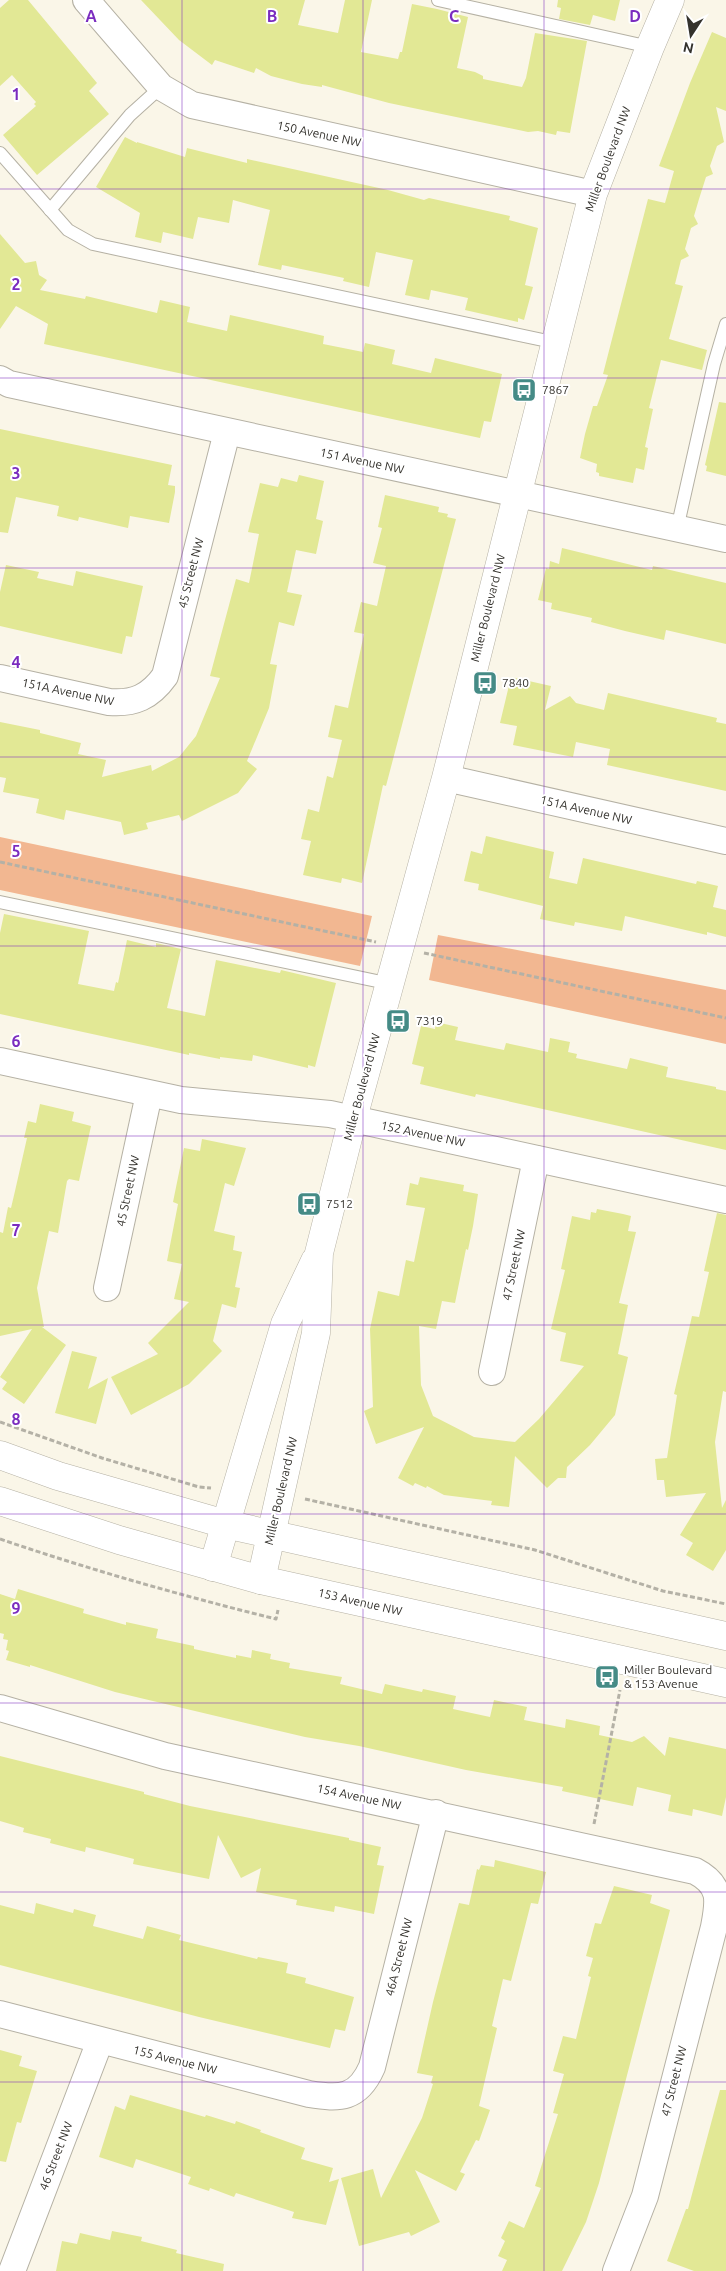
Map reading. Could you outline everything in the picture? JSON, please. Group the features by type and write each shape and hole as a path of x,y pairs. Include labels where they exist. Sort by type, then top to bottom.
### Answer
{"street":[{"name":"150 Avenue NW","path":"86,0 161,87 192,104 215,111 593,194"},
{"name":"Miller Boulevard NW","path":"213,1566 285,1324 319,1253 353,1118 446,778 593,194 650,46 670,0"},
{"name":"151 Avenue NW","path":"0,380 9,384 227,432 726,539"},
{"name":"45 Street NW","path":"136,701 157,688 165,676 227,432"},
{"name":"151A Avenue NW","path":"0,678 108,702 136,701"},
{"name":"151A Avenue NW","path":"446,778 726,841"},
{"name":"152 Avenue NW","path":"0,1061 149,1094 200,1103 318,1112 353,1118 726,1200"},
{"name":"45 Street NW","path":"107,1288 149,1094"},
{"name":"47 Street NW","path":"492,1372 536,1158"},
{"name":"Miller Boulevard NW","path":"261,1580 316,1334 319,1253"},
{"path":"0,1455 58,1476 225,1524 726,1636"},
{"name":"153 Avenue NW","path":"0,1501 110,1538 261,1580 726,1683"},
{"name":"154 Avenue NW","path":"0,1708 166,1756 436,1813 695,1871 705,1876 715,1888"},
{"name":"46A Street NW","path":"350,2094 359,2088 372,2067 436,1813"},
{"name":"47 Street NW","path":"616,2271 645,2196 714,1927 718,1899 715,1888"},
{"name":"155 Avenue NW","path":"0,2014 309,2094 336,2097 350,2094"},
{"name":"46 Street NW","path":"12,2271 100,2041"}],"lane":[{"path":"438,0 650,46"},
{"path":"50,210 130,115 161,87"},
{"path":"0,153 68,230 93,244 557,342"},
{"path":"677,529 714,364 726,324"},
{"path":"0,902 391,984"}],"path":[{"path":"0,862 726,1018"},
{"path":"0,1422 102,1458 199,1487 235,1490"},
{"path":"281,1490 308,1500 535,1550 662,1591 726,1604"},
{"path":"0,1539 115,1577 276,1619"},
{"path":"590,1847 620,1690"}],"shaded area":[{"path":"0,837 372,916 360,966 0,890"},
{"path":"438,935 726,990 726,1044 429,980"}],"building":[{"path":"9,0 28,0 97,83 89,91 109,114 37,175 3,135 36,106 34,104 36,102 12,75 0,86 0,8"},
{"path":"141,0 305,0 298,25 338,33 345,0 372,0 361,52 398,59 400,52 402,52 412,4 437,9 468,17 457,68 475,72 483,76 483,79 522,87 526,78 535,33 587,41 570,133 557,131 556,135 538,131 528,132 389,103 322,85 322,87 302,84 271,76 256,68 254,73 215,60 212,65 179,40"},
{"path":"558,0 620,0 615,21 593,15 590,25 559,19 561,8 557,7"},
{"path":"712,32 726,38 726,111 716,107 724,142 717,146 710,166 713,174 706,177 699,199 694,216 698,224 691,228 685,249 689,256 681,260 675,284 683,286 669,339 707,350 702,370 661,360 649,408 653,409 645,447 648,448 644,470 636,468 633,483 599,476 599,473 596,472 597,464 580,458 585,434 593,406 597,406 608,375 603,374 648,199 665,203 674,171 659,166 690,83"},
{"path":"125,137 137,143 185,157 187,148 247,163 247,159 388,190 424,200 429,198 510,216 509,220 538,228 525,285 533,287 524,320 518,318 518,322 465,310 468,298 431,290 429,300 405,295 413,260 376,252 369,287 343,281 344,278 282,265 281,270 258,265 270,210 233,200 229,223 198,217 193,239 163,232 161,243 135,237 140,213 96,187"},
{"path":"0,234 25,263 36,261 39,275 47,280 40,290 85,299 86,296 157,313 160,300 190,307 187,322 227,331 230,315 324,336 323,344 363,352 365,343 395,350 392,364 431,373 435,358 502,374 491,422 484,421 480,438 44,344 48,324 16,306 0,329"},
{"path":"719,402 726,403 726,476 706,471 707,466 705,465"},
{"path":"0,429 172,465 168,485 175,486 175,492 169,523 130,516 128,528 79,517 78,521 57,516 59,506 16,497 8,533 0,532"},
{"path":"299,475 324,481 316,519 323,521 316,554 296,550 287,592 302,595 294,626 279,622 270,664 277,665 269,708 247,761 257,769 238,793 182,821 179,815 146,823 148,829 124,835 121,822 66,810 64,820 36,813 39,799 3,792 6,778 0,777 0,722 40,730 40,733 81,743 78,754 106,760 102,777 151,765 152,771 179,757 196,736 220,678 210,676 236,579 249,583 259,534 248,532 260,483 278,487 281,478 297,482"},
{"path":"385,495 439,507 438,512 448,514 447,517 456,519 386,786 383,785 362,883 342,878 341,883 303,875 311,841 301,839 308,809 319,812 327,776 333,778 342,740 328,737 335,705 348,708 364,634 354,632 361,602 377,606 386,566 373,563 382,528 378,527"},
{"path":"562,548 652,570 653,566 726,583 726,644 666,630 664,640 591,622 592,618 551,609 552,603 538,600 546,568 549,569 550,561 559,564"},
{"path":"6,565 39,572 37,578 73,586 76,571 143,586 132,637 126,636 122,654 0,626 0,592"},
{"path":"511,677 551,686 545,710 570,696 576,703 604,710 608,693 717,718 716,722 726,724 726,791 607,765 610,749 576,742 573,757 513,745 517,726 500,723"},
{"path":"486,836 554,852 549,878 577,884 583,858 696,884 697,881 718,886 713,907 726,910 726,937 707,932 707,935 625,916 622,931 575,922 574,926 540,919 543,906 478,890 479,884 464,881 471,851 482,854"},
{"path":"4,914 89,931 78,984 114,991 116,982 118,983 127,940 156,947 156,943 181,949 167,1008 205,1016 216,960 280,973 281,970 336,983 315,1067 308,1065 308,1068 253,1055 252,1061 220,1057 220,1059 189,1053 189,1055 0,1014 0,933"},
{"path":"436,1022 458,1027 455,1040 504,1050 506,1043 548,1052 550,1038 570,1042 568,1052 577,1054 576,1058 627,1069 630,1058 668,1067 666,1077 716,1087 716,1089 726,1091 726,1150 476,1094 475,1097 420,1084 424,1067 412,1064 421,1026 435,1029"},
{"path":"40,1104 74,1112 72,1121 91,1126 79,1181 69,1179 67,1181 58,1233 49,1231 37,1288 44,1327 42,1327 66,1345 24,1404 2,1389 7,1382 0,1377 32,1329 0,1336 0,1232 3,1233 8,1207 11,1208 27,1138 24,1138 28,1121 36,1123"},
{"path":"202,1139 246,1148 234,1186 225,1183 214,1231 235,1236 233,1250 242,1252 235,1287 240,1288 236,1308 222,1304 213,1341 222,1351 189,1384 131,1415 111,1377 158,1354 148,1343 189,1302 174,1299 182,1264 167,1261 178,1204 173,1202 184,1148 200,1151"},
{"path":"420,1177 464,1185 463,1191 478,1194 468,1250 466,1249 455,1303 442,1301 436,1329 419,1326 421,1385 433,1416 474,1437 515,1442 539,1419 584,1366 560,1361 566,1333 551,1329 565,1270 561,1269 572,1216 590,1220 591,1212 596,1213 597,1209 631,1216 628,1231 636,1232 619,1303 628,1305 618,1354 628,1357 615,1415 590,1445 567,1467 566,1478 558,1478 547,1488 515,1456 509,1507 491,1505 492,1501 444,1495 427,1486 426,1488 415,1483 413,1486 398,1478 424,1427 376,1444 364,1411 373,1407 370,1329 378,1291 399,1296 406,1260 414,1262 425,1208 406,1205 410,1183 418,1185"},
{"path":"717,1213 726,1215 726,1392 723,1391 715,1442 722,1508 726,1500 726,1550 713,1571 686,1555 693,1543 680,1535 706,1493 666,1497 664,1480 657,1480 655,1459 667,1458 677,1395 674,1394 692,1316 699,1317 709,1272 704,1271"},
{"path":"72,1351 97,1357 88,1389 108,1378 96,1424 55,1413"},
{"path":"18,1589 84,1609 83,1613 126,1625 126,1622 158,1629 156,1638 194,1646 194,1649 236,1658 236,1655 251,1658 252,1650 271,1654 270,1659 290,1663 289,1668 342,1677 340,1684 382,1694 385,1684 422,1692 423,1689 456,1696 453,1709 490,1717 494,1700 527,1707 524,1720 565,1728 566,1719 600,1726 599,1735 632,1742 644,1736 665,1756 669,1737 726,1749 726,1797 722,1816 693,1809 692,1816 668,1811 671,1795 637,1787 633,1806 562,1791 563,1787 466,1770 359,1746 305,1737 115,1692 30,1665 30,1667 6,1660 9,1651 6,1650 8,1640 3,1639 4,1634 0,1633 0,1594 15,1599"},
{"path":"0,1756 144,1792 144,1794 190,1806 349,1838 349,1840 381,1847 377,1865 384,1866 374,1914 335,1906 334,1912 296,1905 297,1900 256,1892 261,1868 241,1878 218,1835 209,1879 133,1864 134,1859 86,1847 85,1852 50,1843 51,1839 23,1832 24,1828 0,1821"},
{"path":"495,1860 546,1872 538,1904 531,1903 511,1981 503,1979 492,2026 497,2028 479,2106 490,2110 479,2141 476,2140 460,2172 465,2174 456,2191 415,2170 440,2222 411,2236 409,2232 359,2246 341,2178 373,2169 381,2198 422,2118 433,2084 431,2083 433,2076 417,2073 459,1903 469,1905 477,1869 479,1870 481,1865 494,1867"},
{"path":"614,1886 652,1895 650,1903 670,1910 599,2183 586,2222 562,2271 502,2271 507,2260 498,2256 505,2241 501,2238 509,2221 524,2228 541,2188 535,2186 558,2114 553,2113 564,2074 553,2071 563,2036 576,2039 591,1977 588,1976 593,1958 586,1956 595,1923 601,1924"},
{"path":"36,1903 73,1913 74,1909 96,1915 93,1926 143,1939 147,1926 181,1935 179,1940 257,1959 258,1957 288,1963 286,1973 306,1978 305,1983 354,1997 345,2031 335,2029 330,2048 199,2017 0,1965 0,1905 34,1914"},
{"path":"0,2050 22,2056 19,2066 37,2071 21,2123 17,2122 6,2162 0,2161"},
{"path":"720,2090 726,2090 726,2271 694,2271 667,2261 686,2209 688,2209"},
{"path":"130,2095 205,2117 206,2115 235,2124 236,2121 305,2148 301,2159 333,2168 329,2182 339,2179 326,2225 292,2218 294,2212 236,2193 234,2197 210,2188 209,2191 188,2184 191,2177 136,2159 133,2168 99,2157 115,2106 125,2110"},
{"path":"112,2231 142,2237 141,2241 177,2250 176,2253 224,2264 223,2271 56,2271 62,2241 77,2244 80,2233 110,2240"}],"place":[{"name":"7867","path":"524,390"},
{"name":"7840","path":"485,683"},
{"name":"7319","path":"398,1021"},
{"name":"7512","path":"309,1204"},
{"name":"Miller Boulevard & 153 Avenue","path":"607,1677"}]}
